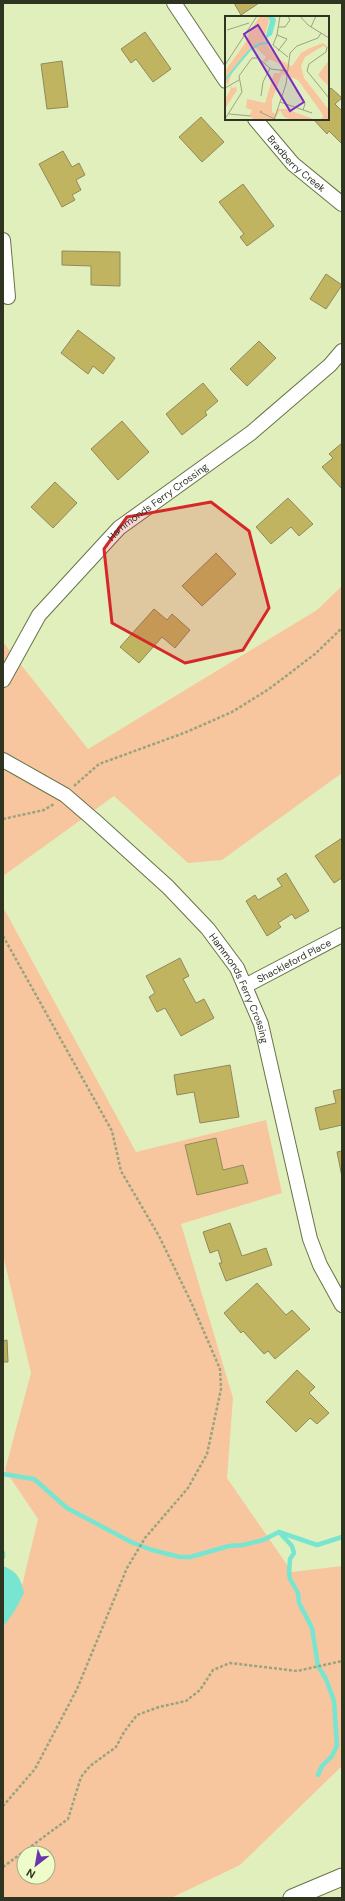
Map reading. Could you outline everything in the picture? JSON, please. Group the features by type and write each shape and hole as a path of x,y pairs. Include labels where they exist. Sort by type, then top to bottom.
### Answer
{"street":[{"path":"174,3 225,80"},
{"name":"Bradberry Creek","path":"256,120 293,164 342,204"},
{"path":"3,240 8,297"},
{"name":"Hammonds Ferry Crossing","path":"3,680 39,615 119,528 252,434 342,352"},
{"name":"Hammonds Ferry Crossing","path":"3,760 65,795 140,862 208,929 237,968 261,1024 310,1239 320,1264 342,1305"},
{"name":"Shackleford Place","path":"245,986 342,935"},
{"path":"292,1898 342,1877"}],"path":[{"path":"3,819 44,810 65,795 99,764 184,734 232,712 268,689 315,654 342,628"},
{"path":"3,936 112,1131 121,1171 159,1236 192,1304 220,1369 221,1389 207,1454 188,1488 145,1538 127,1568 77,1689 35,1769 3,1806"},
{"path":"3,1867 68,1820 81,1777 90,1766 116,1747 124,1732 138,1715 159,1707 186,1701 200,1690 213,1670 230,1663 297,1671 342,1661"}],"highlighted area":[{"path":"211,502 249,531 269,608 243,650 185,663 112,623 104,549 127,517"}],"shaded area":[{"path":"342,586 342,773 222,860 188,863 114,796 3,876 3,642 88,749 317,610"},
{"path":"3,907 136,1152 266,1120 282,1193 181,1224 233,1398 227,1478 292,1572 342,1566 342,1766 240,1865 171,1898 3,1898 3,1619 19,1598 38,1519 5,1470 31,1373 3,1255"}],"water":[{"path":"3,1566 12,1570 18,1576 24,1593 14,1612 3,1627"}],"building":[{"path":"234,3 259,3 241,15"},
{"path":"145,32 171,69 153,82 136,59 131,63 121,49"},
{"path":"62,61 68,107 47,109 41,64"},
{"path":"331,88 342,98 335,104 342,111 342,144 329,131 327,134 314,120 329,120 329,90"},
{"path":"201,117 224,142 202,162 179,137"},
{"path":"63,151 72,167 79,163 85,175 76,180 81,190 72,195 75,200 62,207 39,164"},
{"path":"243,184 274,226 247,246 240,237 244,234 219,202"},
{"path":"62,251 120,252 120,286 91,285 91,266 62,265"},
{"path":"326,274 342,285 326,309 310,299"},
{"path":"78,330 115,358 103,374 93,366 88,374 61,353"},
{"path":"259,341 276,358 247,386 230,369"},
{"path":"203,383 218,401 205,412 207,415 182,435 166,414"},
{"path":"122,421 149,452 118,480 91,449"},
{"path":"342,443 342,489 322,467 333,458 329,454"},
{"path":"55,482 77,503 53,528 31,507"},
{"path":"288,498 313,524 299,536 291,527 271,544 256,527"},
{"path":"216,553 236,574 202,606 182,586"},
{"path":"154,609 167,620 172,614 190,630 175,648 162,637 139,663 120,647"},
{"path":"342,838 342,878 334,883 315,856"},
{"path":"286,873 309,911 295,919 292,914 278,923 281,927 267,936 246,901 255,895 258,900 282,886 277,879"},
{"path":"180,958 189,976 183,979 196,1003 204,999 214,1018 181,1036 165,1008 157,1012 149,997 155,993 146,976"},
{"path":"230,1065 239,1117 200,1123 194,1092 177,1095 174,1075"},
{"path":"342,1089 342,1125 320,1130 315,1108 336,1103 333,1091"},
{"path":"216,1138 223,1170 243,1165 248,1183 197,1195 185,1145"},
{"path":"342,1151 342,1177 337,1152"},
{"path":"230,1223 242,1256 266,1248 272,1265 226,1281 219,1263 222,1263 218,1250 210,1253 203,1232"},
{"path":"257,1283 286,1315 292,1310 310,1329 275,1359 268,1351 264,1354 243,1331 241,1333 224,1313"},
{"path":"7,1340 8,1362 3,1362 3,1341"},
{"path":"297,1370 315,1387 309,1393 329,1413 317,1424 310,1418 296,1432 266,1402"}],"waterway":[{"path":"3,1474 34,1479 67,1508 131,1542 152,1550 180,1557 190,1557 229,1546 243,1545 263,1540 279,1532 317,1545 342,1537"},
{"path":"279,1532 292,1546 294,1553 290,1559 290,1579 298,1593 299,1603 312,1628 318,1666 326,1679 334,1701 337,1745 332,1756 322,1766 318,1775"}]}
